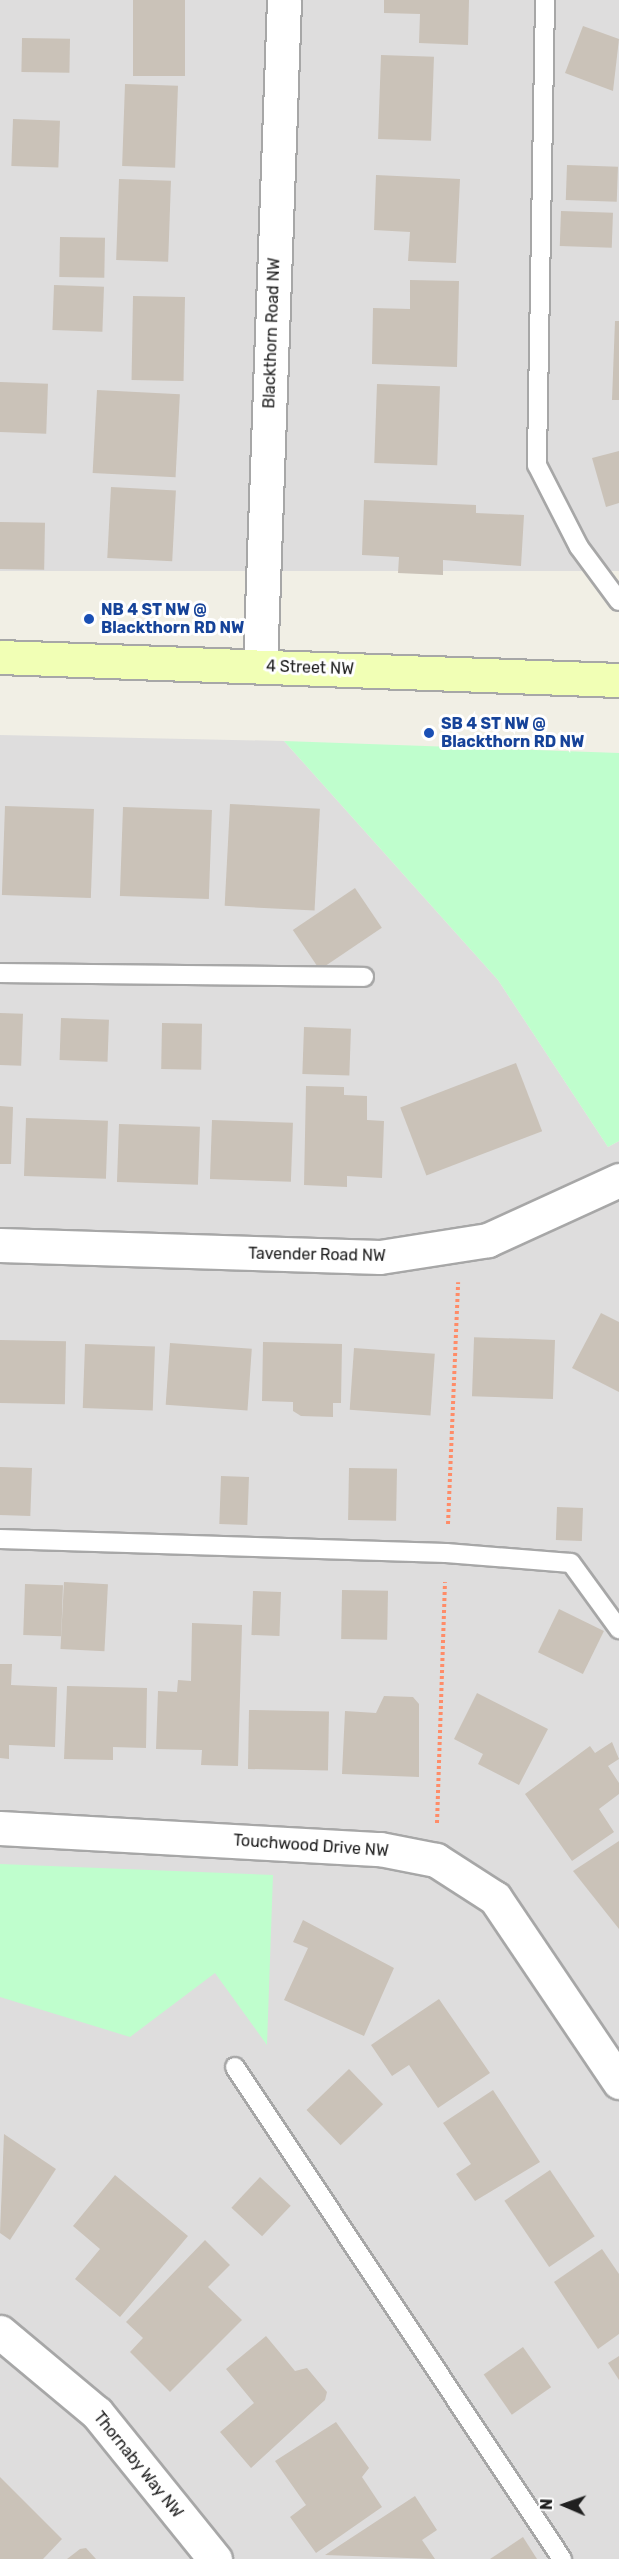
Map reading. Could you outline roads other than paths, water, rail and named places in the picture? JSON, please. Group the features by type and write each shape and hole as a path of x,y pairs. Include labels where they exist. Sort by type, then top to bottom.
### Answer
{"main road":[{"name":"4 Street NW","path":"0,657 619,680"}],"street":[{"name":"Blackthorn Road NW","path":"260,665 284,0"},
{"name":"Tavender Road NW","path":"0,1245 380,1257 459,1248 619,1180"},
{"name":"Touchwood Drive NW","path":"0,1828 380,1849 436,1860 495,1898 619,2082"},
{"name":"Thornaby Way NW","path":"0,2332 97,2412 215,2559"}],"lane":[{"path":"545,0 537,465 579,547 619,601"},
{"path":"0,973 364,977"},
{"path":"0,1539 446,1553 571,1563 619,1629"},
{"path":"235,2067 562,2559"}],"place":[{"name":"NB 4 ST NW @ Blackthorn RD NW","path":"89,619"},
{"name":"SB 4 ST NW @ Blackthorn RD NW","path":"429,733"}]}
